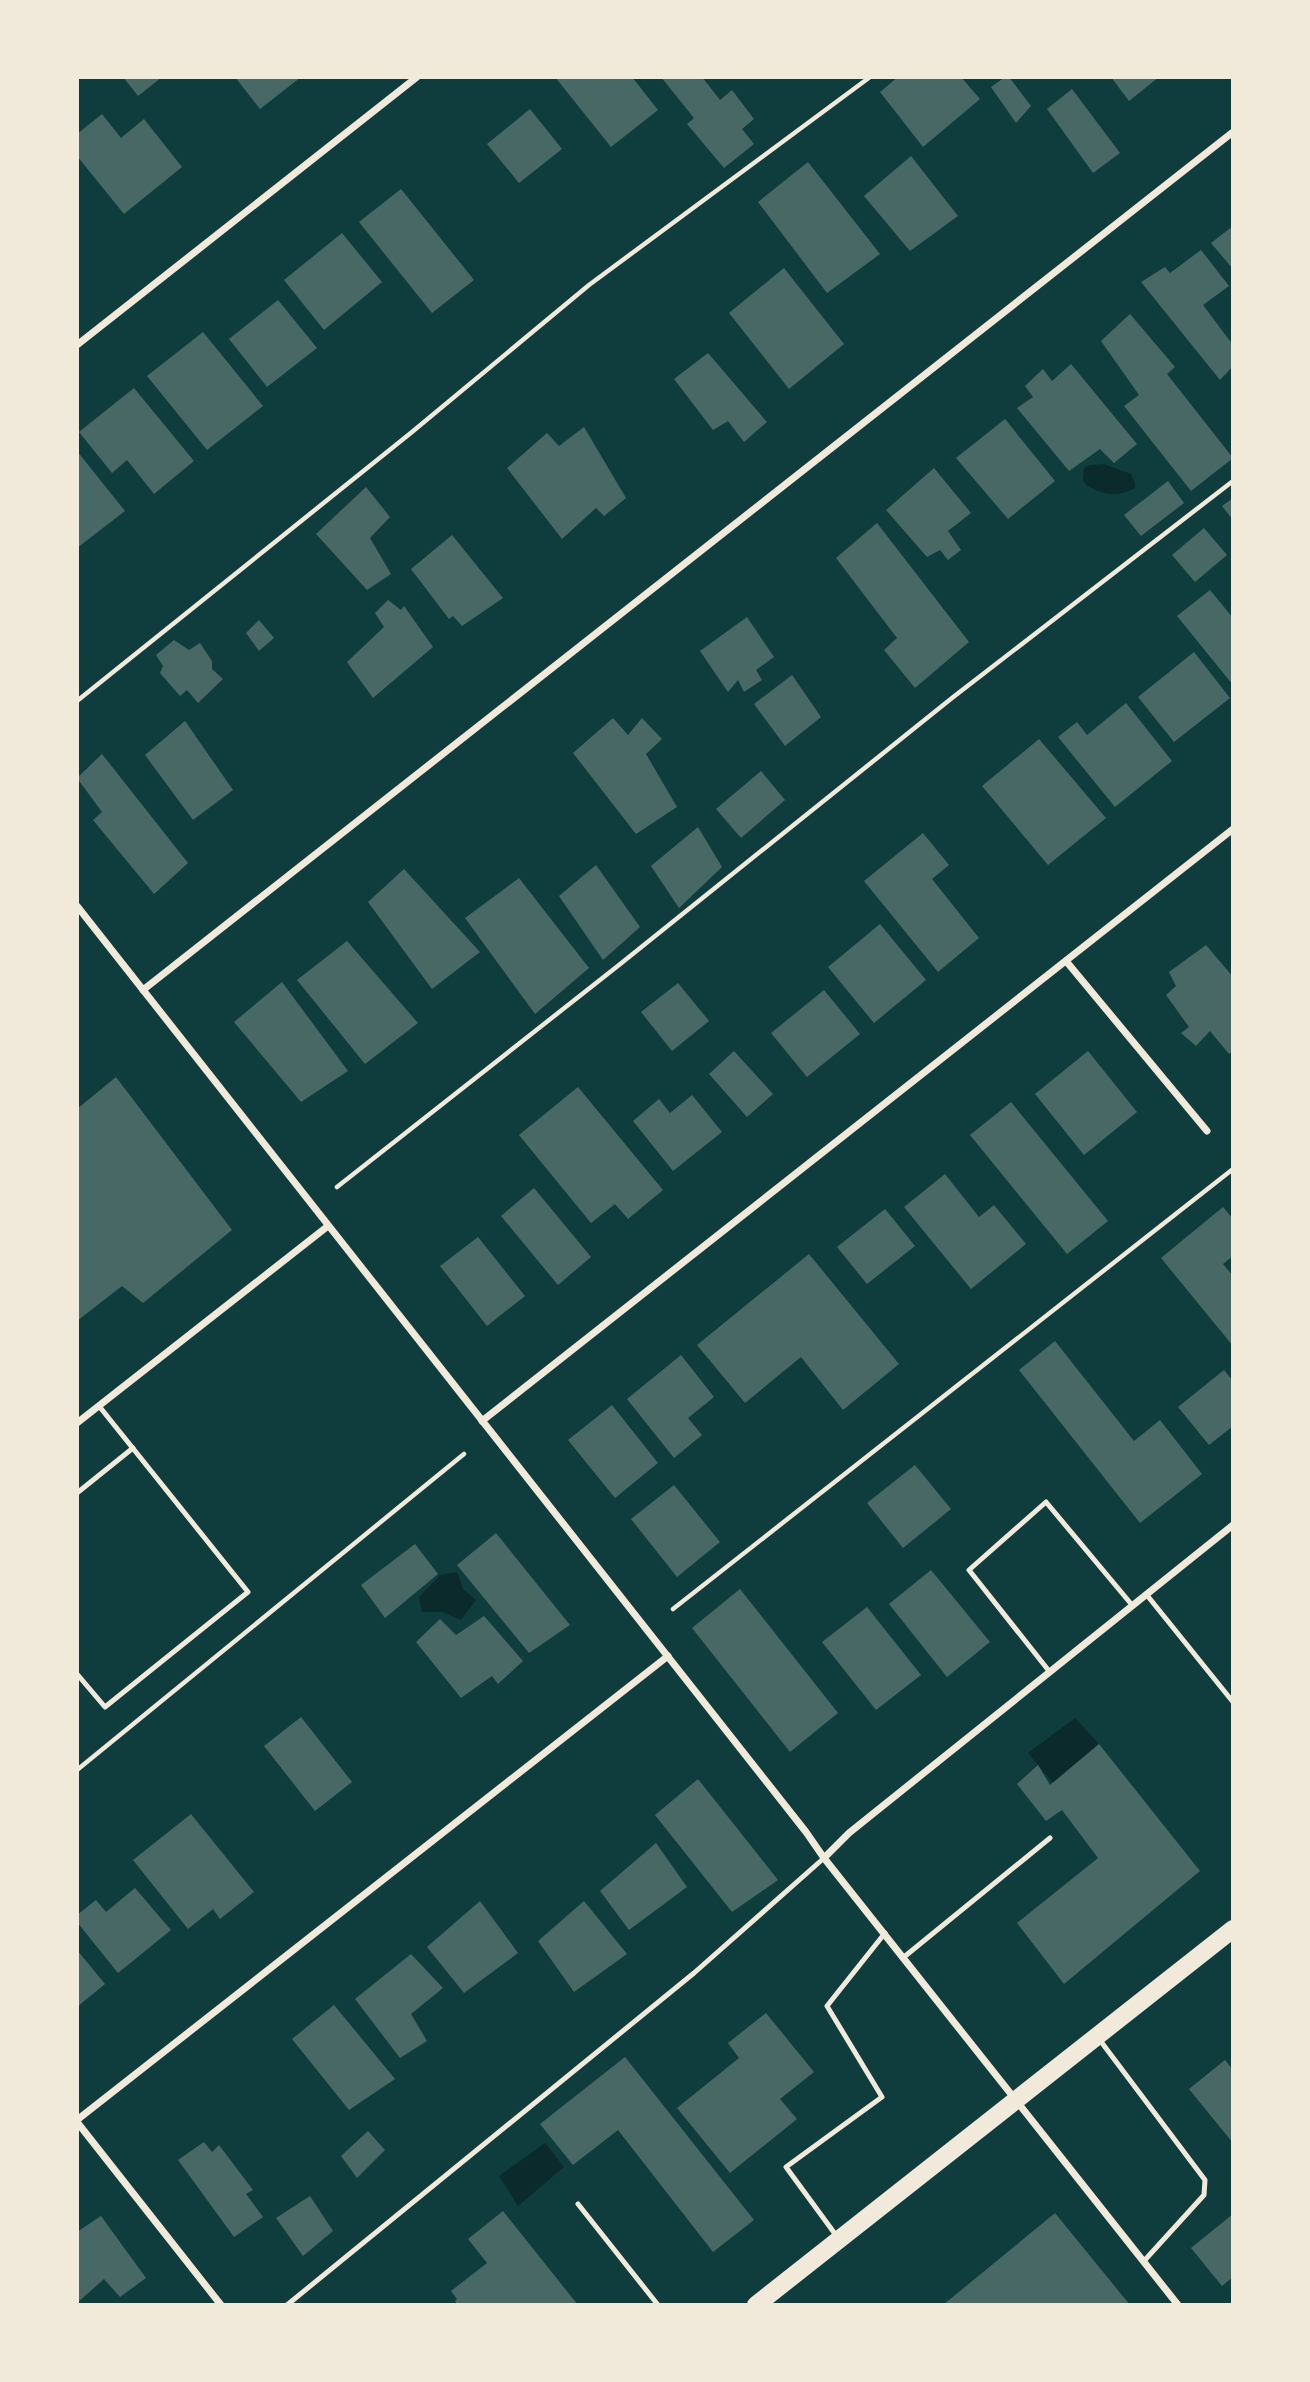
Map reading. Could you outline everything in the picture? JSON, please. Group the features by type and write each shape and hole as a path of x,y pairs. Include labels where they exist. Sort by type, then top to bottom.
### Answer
{"main road":[{"path":"756,2305 1233,1929"}],"street":[{"path":"77,345 417,77"},
{"path":"144,990 1233,132"},
{"path":"482,1421 1233,829"},
{"path":"77,906 1178,2305"},
{"path":"1066,961 1207,1131"},
{"path":"77,1423 328,1226"},
{"path":"824,1858 849,1833 1233,1525"},
{"path":"221,2305 77,2121 668,1656"}],"lane":[{"path":"77,1674 105,1707 248,1592 99,1406"},
{"path":"77,1493 133,1448"},
{"path":"1049,1671 969,1570 1046,1502 1132,1605"},
{"path":"1146,1594 1233,1702"},
{"path":"904,1957 1050,1838"},
{"path":"287,2305 694,1973 824,1858"},
{"path":"839,2240 786,2167 882,2097 827,2007 885,1933"},
{"path":"1097,2037 1205,2180 1204,2195 1199,2202 1144,2261"},
{"path":"578,2204 658,2305"}],"path":[{"path":"77,701 412,432 589,285 870,77"},
{"path":"337,1187 952,698 1233,481"},
{"path":"673,1609 1233,1169"},
{"path":"77,1770 464,1454"}],"water":[{"path":"1104,464 1131,474 1135,488 1115,494 1088,486 1083,481 1084,468"},
{"path":"457,1572 463,1589 476,1600 461,1620 442,1612 422,1612 419,1597 440,1575"},
{"path":"1075,1718 1099,1744 1053,1783 1028,1753"},
{"path":"545,2143 564,2167 518,2206 499,2176"}],"building":[{"path":"123,77 162,77 138,96"},
{"path":"235,77 301,77 260,109"},
{"path":"555,77 632,77 658,110 611,147"},
{"path":"661,77 702,77 720,100 732,90 754,119 742,129 754,144 724,168 687,124 694,118"},
{"path":"898,77 961,77 980,99 923,147 880,92"},
{"path":"1009,77 1031,106 1016,123 991,87"},
{"path":"1111,77 1159,77 1129,101"},
{"path":"1072,89 1120,153 1093,173 1047,109"},
{"path":"530,109 562,149 519,183 487,144"},
{"path":"102,114 121,138 144,119 182,167 124,214 77,156 77,134"},
{"path":"911,156 958,216 910,251 864,196"},
{"path":"808,162 880,254 827,293 758,202"},
{"path":"401,189 474,280 432,313 359,222"},
{"path":"1233,226 1233,269 1211,243"},
{"path":"342,233 382,282 324,330 284,280"},
{"path":"1201,250 1229,286 1203,305 1233,345 1233,366 1220,380 1141,282 1165,267 1170,273"},
{"path":"784,268 844,344 789,389 729,313"},
{"path":"278,300 317,348 267,387 229,339"},
{"path":"1130,314 1175,367 1167,374 1233,458 1191,491 1124,406 1139,395 1101,341"},
{"path":"203,332 263,406 207,450 147,376"},
{"path":"708,353 767,422 744,442 728,421 713,430 674,379"},
{"path":"1071,364 1137,444 1114,463 1100,449 1069,471 1017,408 1033,397 1025,386 1043,369 1052,381"},
{"path":"134,388 194,461 154,494 127,460 112,473 79,432"},
{"path":"1005,419 1055,481 1008,519 956,458"},
{"path":"584,427 626,498 604,516 596,508 562,539 507,468 547,433 559,446"},
{"path":"77,451 125,511 77,548"},
{"path":"934,468 971,513 948,531 961,550 948,560 940,550 927,557 886,510"},
{"path":"1168,481 1184,503 1141,536 1124,515"},
{"path":"366,487 390,517 370,538 391,574 367,590 316,534"},
{"path":"1233,498 1233,520 1222,506"},
{"path":"877,523 969,642 915,688 884,650 897,638 836,558"},
{"path":"1204,528 1227,555 1195,582 1172,555"},
{"path":"452,535 503,598 462,626 453,616 449,619 411,569"},
{"path":"1210,590 1233,618 1233,685 1177,616"},
{"path":"388,600 401,610 404,606 433,647 373,698 347,662 384,627 375,613"},
{"path":"747,617 774,657 756,670 762,680 744,692 738,680 728,692 700,651"},
{"path":"259,620 274,638 259,651 246,633"},
{"path":"174,640 189,650 200,643 212,661 212,669 223,679 198,703 187,690 180,696 160,673 163,666 156,655"},
{"path":"1194,652 1230,698 1174,742 1138,697"},
{"path":"792,675 821,717 785,746 754,704"},
{"path":"1126,703 1172,761 1115,807 1058,737 1077,722 1087,735"},
{"path":"613,718 628,735 642,718 662,739 646,754 677,807 636,834 573,753"},
{"path":"185,721 233,790 193,820 145,755"},
{"path":"1039,739 1106,818 1048,865 982,786"},
{"path":"102,754 188,863 154,894 93,820 102,812 77,778"},
{"path":"761,771 785,800 741,838 716,809"},
{"path":"698,827 722,867 679,908 651,866"},
{"path":"923,833 949,865 932,879 979,938 938,972 864,881"},
{"path":"596,865 640,927 603,960 559,896"},
{"path":"404,869 480,952 432,989 368,902"},
{"path":"519,878 589,968 535,1014 465,918"},
{"path":"880,924 926,980 874,1023 828,967"},
{"path":"347,941 418,1023 365,1064 297,980"},
{"path":"1206,945 1233,977 1233,1051 1229,1054 1210,1031 1196,1046 1181,1033 1189,1027 1166,995 1176,986 1169,972"},
{"path":"282,982 348,1071 301,1102 234,1022"},
{"path":"678,983 709,1021 672,1051 641,1012"},
{"path":"824,990 860,1034 807,1077 771,1033"},
{"path":"734,1051 773,1094 747,1117 709,1074"},
{"path":"1088,1051 1137,1112 1084,1155 1035,1094"},
{"path":"116,1077 232,1230 143,1303 122,1286 77,1321 77,1109"},
{"path":"578,1087 663,1190 628,1219 615,1204 591,1223 519,1135"},
{"path":"692,1095 722,1132 673,1171 633,1121 659,1099 670,1113"},
{"path":"1011,1102 1108,1221 1067,1254 970,1135"},
{"path":"945,1174 979,1217 994,1205 1026,1244 971,1289 904,1207"},
{"path":"534,1188 591,1257 558,1285 501,1216"},
{"path":"1223,1207 1233,1219 1233,1256 1223,1264 1233,1276 1233,1346 1161,1258"},
{"path":"885,1209 915,1246 867,1284 837,1247"},
{"path":"478,1237 525,1296 487,1326 440,1266"},
{"path":"809,1254 899,1364 843,1410 801,1357 745,1403 697,1345"},
{"path":"1055,1341 1134,1441 1160,1420 1202,1474 1140,1523 1019,1370"},
{"path":"681,1355 714,1397 688,1418 702,1435 674,1458 627,1399"},
{"path":"1224,1370 1233,1381 1233,1426 1209,1445 1178,1407"},
{"path":"612,1405 658,1463 615,1498 568,1440"},
{"path":"915,1465 951,1509 903,1548 867,1503"},
{"path":"674,1485 720,1542 677,1577 631,1519"},
{"path":"496,1533 570,1625 529,1653 457,1565"},
{"path":"415,1544 438,1574 385,1618 361,1585"},
{"path":"931,1570 990,1642 947,1677 889,1604"},
{"path":"740,1589 838,1713 790,1752 692,1628"},
{"path":"867,1607 921,1675 876,1710 822,1642"},
{"path":"484,1616 523,1661 498,1684 492,1676 461,1698 416,1642 440,1619 456,1635"},
{"path":"301,1717 352,1782 315,1811 264,1746"},
{"path":"1099,1744 1200,1871 1064,1984 1017,1923 1098,1858 1062,1810 1046,1821 1017,1784 1038,1765 1050,1785"},
{"path":"698,1779 778,1880 732,1912 655,1815"},
{"path":"191,1814 254,1892 220,1919 213,1909 188,1929 133,1860"},
{"path":"656,1843 687,1887 629,1930 600,1891"},
{"path":"135,1888 171,1930 118,1973 77,1922 77,1915 96,1900 106,1912"},
{"path":"480,1901 518,1953 464,1993 427,1947"},
{"path":"584,1901 627,1954 574,1992 538,1941"},
{"path":"77,1950 105,1984 77,2007"},
{"path":"411,1954 443,1988 411,2014 427,2041 400,2058 355,1999"},
{"path":"334,2005 395,2079 349,2110 292,2039"},
{"path":"766,2013 814,2072 780,2099 797,2119 730,2173 677,2108 739,2058 728,2043"},
{"path":"625,2057 754,2220 713,2252 618,2130 573,2165 540,2124"},
{"path":"1225,2060 1233,2070 1233,2143 1189,2089"},
{"path":"368,2131 385,2150 357,2178 341,2156"},
{"path":"204,2142 212,2152 219,2145 253,2190 246,2194 263,2217 234,2237 178,2160"},
{"path":"310,2196 333,2231 303,2256 276,2218"},
{"path":"503,2211 578,2305 458,2305 451,2291 487,2263 468,2239"},
{"path":"1055,2213 1130,2305 943,2305"},
{"path":"1233,2214 1233,2277 1222,2286 1191,2248"},
{"path":"101,2216 146,2278 120,2297 104,2279 77,2303 77,2232"}]}
